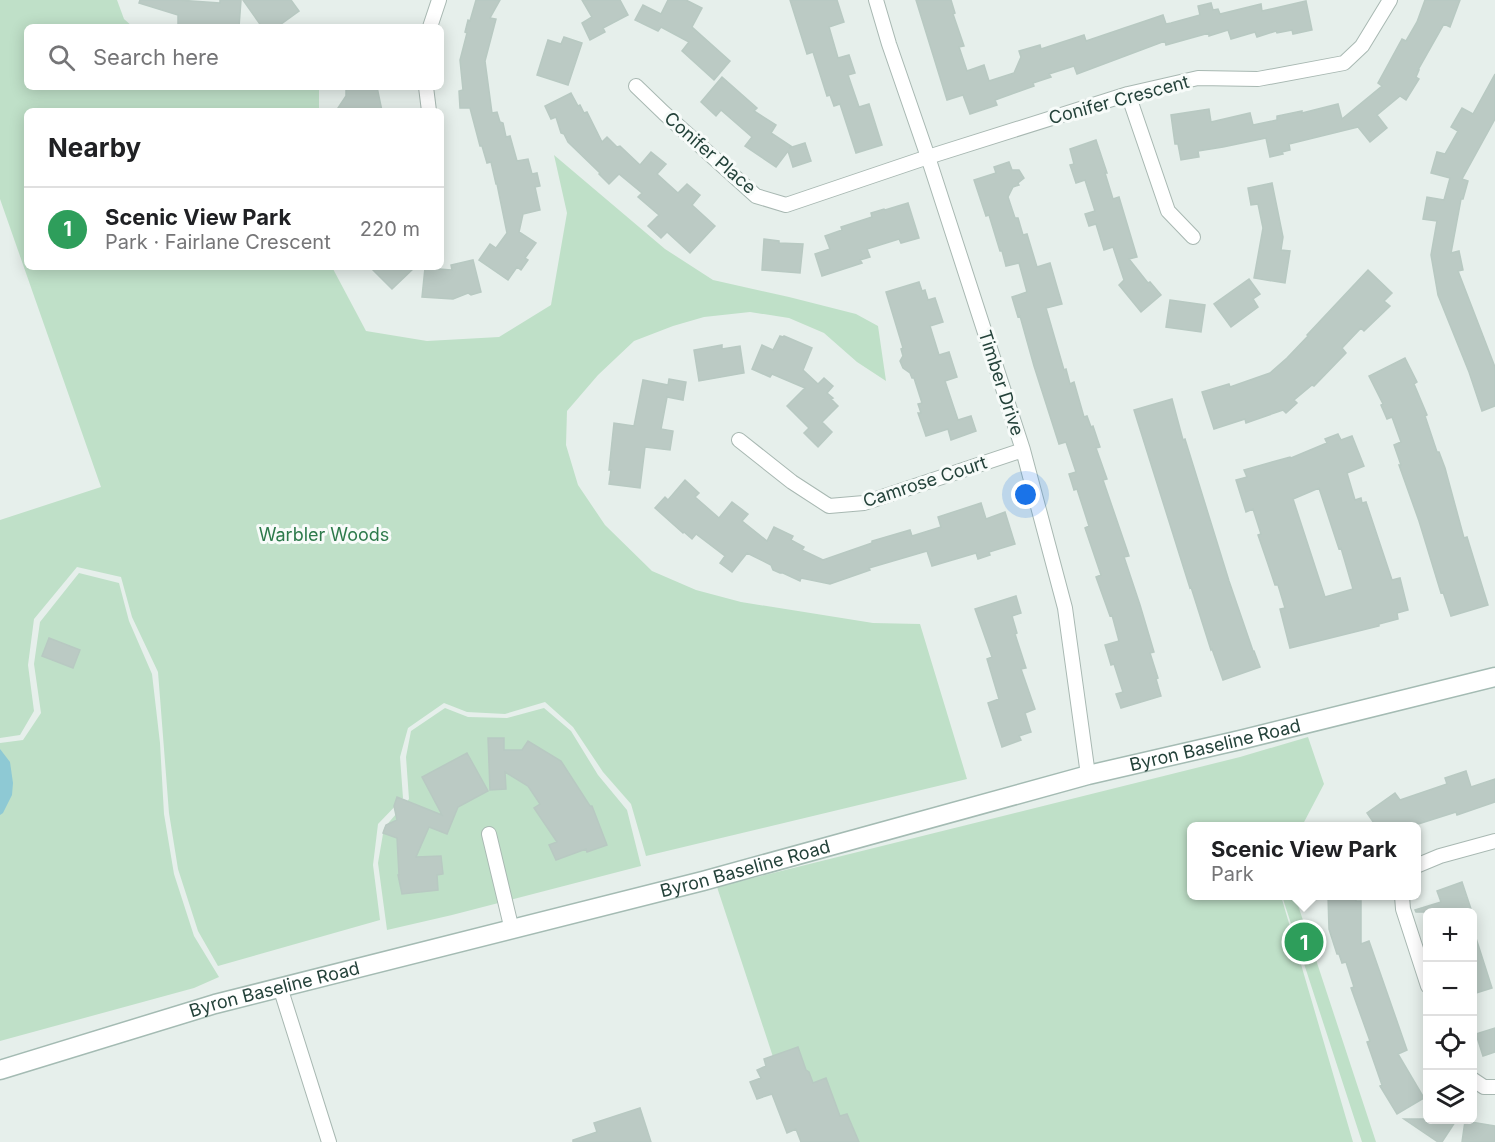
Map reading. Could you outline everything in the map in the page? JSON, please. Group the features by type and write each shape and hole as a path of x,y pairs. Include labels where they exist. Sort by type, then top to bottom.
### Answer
{"main road":[{"name":"Byron Baseline Road","path":"0,1070 214,1004 703,881 1088,775 1495,677"}],"street":[{"path":"431,24 439,0"},
{"name":"Timber Drive","path":"876,0 1023,450 1065,608 1088,775"},
{"name":"Conifer Crescent","path":"928,157 1128,94 1198,78 1258,79 1344,63 1362,46 1390,0"},
{"name":"Conifer Place","path":"636,86 756,196 786,205 928,157"},
{"path":"426,90 429,108"},
{"path":"1128,94 1168,211 1193,237"},
{"name":"Camrose Court","path":"739,441 792,482 829,506 864,503 1023,450"},
{"path":"489,834 513,930"},
{"path":"1421,864 1440,856 1495,842"},
{"path":"1402,900 1403,909 1423,971"},
{"path":"280,987 329,1142"},
{"path":"1477,1082 1484,1087 1495,1087"}],"green space":[{"name":"Warbler Woods","path":"0,0 117,0 124,19 130,24 24,24 24,90 319,90 319,108 24,108 24,267 0,199"},
{"name":"Warbler Woods","path":"554,155 665,249 713,280 856,314 878,326 886,381 857,362 824,333 789,318 750,312 704,317 673,326 634,341 598,375 567,411 566,445 578,485 605,525 652,571 696,590 741,602 873,623 920,624 967,779 646,856 631,804 603,772 573,727 545,702 505,714 467,712 444,703 408,728 400,757 403,798 378,824 373,865 380,920 218,966 198,931 178,869 169,813 158,672 132,617 121,577 77,567 34,619 28,665 34,711 20,735 0,738 0,520 101,487 25,270 334,270 366,331 427,341 499,337 551,305 567,213"},
{"path":"79,573 119,583 129,621 152,674 160,743 164,814 174,874 194,936 219,977 194,988 0,1041 0,743 23,740 41,713 34,664 40,622"},
{"path":"445,708 468,717 507,718 544,708 571,731 598,775 627,810 641,866 387,930 378,863 384,828 409,799 406,757 411,731"},
{"path":"1308,737 1324,784 1304,822 1187,822 1187,900 1282,900 1353,1142 801,1142 717,887 1240,757"},
{"path":"1283,900 1296,900 1376,1142 1362,1142"}],"water":[{"path":"0,749 10,762 13,783 12,795 0,815"}],"building":[{"path":"140,0 220,3 220,0 241,0 239,24 178,24 178,15 139,3"},
{"path":"243,0 291,0 299,11 281,24 260,24"},
{"path":"476,0 500,0 490,18 496,19 485,61 492,113 497,112 500,122 503,123 506,137 510,136 517,161 528,159 532,174 537,173 540,186 535,187 540,210 523,214 519,232 536,243 525,258 528,260 521,270 517,267 508,280 479,260 490,244 496,248 507,233 491,162 487,163 482,146 480,146 470,108 460,108 459,91 463,90 460,60 468,20 470,21"},
{"path":"582,0 620,0 628,15 603,28 605,32 590,40 582,23 592,17"},
{"path":"668,0 686,0 702,8 692,27 730,61 714,80 682,51 689,42 661,27 658,31 635,20 643,5 661,14"},
{"path":"790,0 837,0 844,22 829,27 838,58 849,55 855,73 848,75 859,107 869,104 882,145 856,153 840,104 834,106 830,95 827,96 813,52 807,54"},
{"path":"916,0 951,0 955,13 953,14 964,46 959,47 967,71 984,65 989,81 1014,73 1021,57 1019,51 1040,45 1041,49 1084,35 1086,41 1163,15 1166,24 1171,23 1200,15 1198,6 1211,3 1213,10 1218,9 1220,14 1261,4 1262,11 1306,1 1312,30 1293,34 1292,30 1277,33 1276,31 1257,37 1255,32 1231,39 1228,30 1166,45 1165,41 1077,74 1074,66 1049,74 1051,77 1033,83 1034,86 995,100 997,105 970,114 963,95 947,100"},
{"path":"1425,0 1460,0 1450,27 1444,24 1418,70 1416,77 1419,79 1406,100 1400,96 1377,115 1387,128 1370,142 1358,127 1289,144 1290,150 1270,157 1266,138 1198,151 1199,157 1181,160 1178,144 1175,144 1171,115 1209,109 1211,122 1250,113 1253,125 1277,120 1277,116 1302,111 1302,113 1338,104 1342,119 1382,86 1378,83 1402,39 1406,41 1417,22"},
{"path":"564,37 582,43 568,85 537,75 548,40 561,44"},
{"path":"1495,74 1495,119 1462,179 1468,181 1463,199 1461,199 1451,253 1459,251 1463,270 1458,271 1495,367 1495,406 1482,411 1438,295 1431,255 1437,221 1423,219 1427,197 1444,200 1450,178 1431,173 1437,152 1445,154 1458,131 1451,127 1462,108 1473,114"},
{"path":"722,77 757,108 754,111 776,125 771,133 791,146 789,148 805,143 811,161 793,167 788,151 776,167 745,146 752,137 721,110 716,116 701,102"},
{"path":"346,90 378,90 381,108 338,108 346,96"},
{"path":"571,93 578,106 580,105 584,113 587,112 602,142 607,137 640,165 651,152 666,164 657,174 678,193 687,184 700,195 692,205 715,226 690,253 667,232 661,238 648,226 659,215 638,197 642,193 619,174 609,184 561,133 556,117 551,119 545,106"},
{"path":"1096,140 1113,199 1119,197 1137,257 1129,259 1161,295 1141,312 1119,285 1124,280 1113,247 1104,250 1096,224 1089,226 1085,214 1095,211 1085,180 1076,183 1070,165 1074,164 1070,149"},
{"path":"1009,162 1012,170 1019,170 1024,178 1018,183 1019,185 1013,187 1008,197 1023,235 1027,234 1037,267 1050,263 1062,304 1046,308 1064,370 1066,369 1070,384 1074,382 1084,417 1087,416 1091,427 1093,426 1100,447 1096,448 1107,479 1103,480 1129,556 1124,557 1154,652 1150,653 1161,696 1121,708 1116,694 1123,692 1105,645 1119,641 1112,615 1110,616 1096,577 1101,575 1085,528 1089,526 1077,489 1074,490 1069,474 1076,472 1066,442 1059,444 1020,316 1018,317 1012,297 1027,292 1019,263 1006,266 989,215 986,216 974,180 996,173 994,167"},
{"path":"1272,183 1283,237 1281,250 1290,251 1285,283 1254,278 1263,228 1258,204 1251,205 1248,188"},
{"path":"908,203 919,238 901,243 899,239 867,249 870,257 860,260 862,263 822,276 815,254 830,249 825,236 842,230 841,227 872,217 871,213"},
{"path":"764,239 779,241 779,243 803,244 800,273 762,270"},
{"path":"473,260 481,292 471,295 468,293 453,299 422,297 425,270 452,270 451,265"},
{"path":"373,270 412,270 392,289"},
{"path":"1368,270 1392,293 1384,301 1390,306 1364,331 1361,328 1342,348 1346,353 1314,386 1312,385 1294,400 1297,403 1286,413 1283,410 1246,423 1245,419 1214,429 1202,392 1229,384 1230,387 1270,373 1308,336"},
{"path":"1249,279 1260,294 1253,299 1258,307 1231,327 1214,304"},
{"path":"919,282 928,300 935,298 943,322 930,326 939,355 949,352 957,377 945,381 958,420 971,416 976,431 951,440 948,429 926,436 918,413 921,413 918,404 922,403 914,378 903,368 900,361 903,348 886,292"},
{"path":"1170,300 1205,305 1201,332 1166,327"},
{"path":"780,336 812,348 803,370 818,384 824,378 833,386 827,393 838,406 822,422 832,432 818,447 804,433 809,428 787,406 805,388 772,374 770,377 752,369 762,345 773,350"},
{"path":"722,345 722,349 740,346 744,373 699,381 694,350"},
{"path":"1405,358 1417,382 1414,384 1427,415 1425,416 1437,452 1445,468 1464,538 1467,537 1488,605 1451,616 1443,592 1441,593 1399,465 1401,465 1394,445 1401,442 1392,417 1387,419 1381,405 1383,404 1369,376"},
{"path":"669,379 686,382 683,400 667,397 661,429 673,431 670,450 645,447 640,488 609,484 614,423 634,426 643,380 668,385"},
{"path":"1172,399 1229,581 1260,667 1223,680 1190,588 1134,410"},
{"path":"1338,434 1341,440 1352,436 1364,466 1347,473 1355,500 1361,498 1362,503 1366,502 1392,580 1400,578 1408,610 1397,613 1398,619 1379,624 1379,626 1290,648 1280,609 1285,608 1278,585 1275,585 1258,535 1261,534 1253,509 1246,512 1236,480 1247,477 1244,470 1291,458 1327,443 1325,439","holes":["1319,488 1339,549 1341,548 1353,589 1325,597 1293,499"]},
{"path":"685,480 699,493 695,497 719,518 732,502 748,514 742,521 767,541 774,527 793,536 791,540 804,547 802,550 823,560 872,543 872,541 910,530 912,536 941,527 938,517 981,503 986,519 1005,512 1015,544 989,552 990,555 978,559 976,553 932,566 927,551 869,568 870,570 830,584 801,578 800,581 773,570 771,565 747,553 732,572 720,563 725,556 696,534 692,539 683,533 655,508 665,497 668,500"},
{"path":"1016,596 1021,613 1012,616 1017,633 1015,634 1026,668 1021,669 1035,709 1025,713 1031,732 1019,736 1021,740 1002,747 988,703 999,699 987,659 992,657 975,609"},
{"path":"49,638 80,650 73,668 42,656"},
{"path":"488,738 504,738 504,750 522,750 528,741 561,761 592,806 607,845 587,852 586,849 556,860 549,845 557,842 534,808 540,804 528,786 505,772 506,789 490,790"},
{"path":"467,753 488,791 458,807 447,834 429,827 416,857 441,856 443,874 437,875 438,890 402,894 398,875 397,838 383,833 386,825 397,820 394,806 397,797 442,815 422,777"},
{"path":"1466,771 1471,787 1495,779 1495,802 1457,815 1456,812 1421,823 1373,822 1367,813 1395,793 1400,800 1447,784 1445,778"},
{"path":"1462,882 1471,908 1423,908 1423,912 1416,912 1415,910 1441,902 1437,891"},
{"path":"1328,900 1361,901 1361,944 1369,941 1407,1050 1398,1054 1423,1096 1423,1099 1397,1114 1380,1086 1382,1085 1367,1042 1370,1041 1351,988 1354,987 1346,962 1342,963 1329,929"},
{"path":"1477,941 1492,988 1477,993"},
{"path":"1495,1028 1495,1052 1483,1056 1477,1034"},
{"path":"798,1047 813,1083 826,1078 840,1116 847,1114 859,1142 801,1142 796,1129 787,1133 772,1094 757,1099 750,1082 761,1078 757,1070 766,1066 764,1059"},
{"path":"640,1108 651,1142 573,1142 573,1140 597,1132 594,1123"},
{"path":"1404,1119 1423,1119 1423,1124 1454,1124 1442,1142 1438,1142"},
{"path":"1477,1123 1495,1126 1495,1142 1462,1142 1465,1124"}],"place":[{"name":"Scenic View Park","path":"1304,942"}]}
